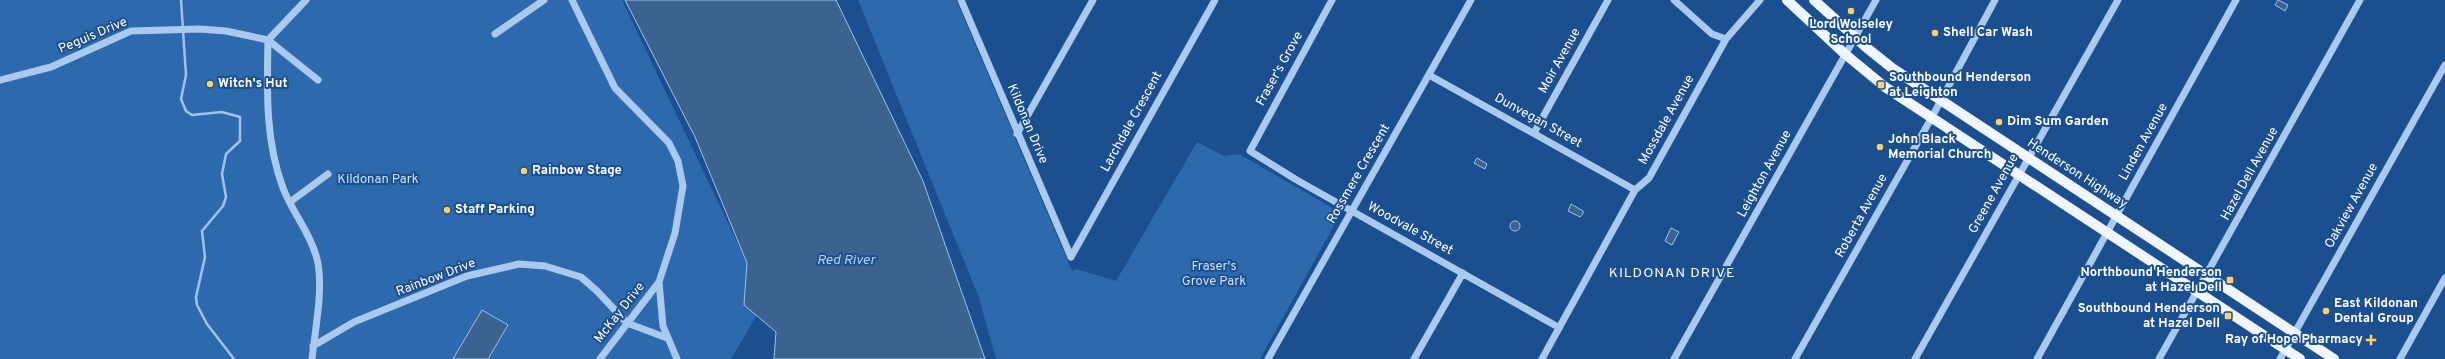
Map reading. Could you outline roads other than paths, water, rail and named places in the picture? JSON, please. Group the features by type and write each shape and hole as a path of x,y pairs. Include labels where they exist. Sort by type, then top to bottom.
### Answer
{"main road":[{"path":"1786,0 1845,54 1885,87 2020,174 2300,359"},
{"name":"Henderson Highway","path":"1814,0 1855,38 1892,68 2334,359"}],"street":[{"path":"306,0 268,40 267,102 271,144 283,187 317,258 319,276 312,359"},
{"path":"495,34 544,0"},
{"path":"572,0 615,88 625,100 662,135 678,161 683,186 682,199 671,249 659,282 663,326 677,359"},
{"name":"Kildonan Drive","path":"961,0 1071,256"},
{"path":"965,8 970,0"},
{"path":"1018,134 1093,0"},
{"name":"Larchdale Crescent","path":"1071,256 1215,0"},
{"name":"Fraser's Grove","path":"1250,151 1332,0"},
{"name":"Rossmere Crescent","path":"1268,359 1471,0"},
{"name":"Moir Avenue","path":"1534,133 1608,0"},
{"path":"1674,0 1712,34 1726,40"},
{"name":"Mossdale Avenue","path":"1542,359 1558,327 1634,190 1648,178 1726,40 1760,0"},
{"name":"Leighton Avenue","path":"1674,359 1876,0"},
{"name":"Roberta Avenue","path":"1795,359 1932,117 1995,0"},
{"name":"Greene Avenue","path":"1915,359 2118,0"},
{"name":"Linden Avenue","path":"2038,359 2236,0"},
{"name":"Hazel Dell Avenue","path":"2159,359 2360,0"},
{"name":"Peguis Drive","path":"0,80 51,67 131,31 199,29 226,31 268,40"},
{"path":"268,40 318,80"},
{"name":"Oakview Avenue","path":"2280,359 2445,65"},
{"name":"Dunvegan Street","path":"1430,74 1634,190"},
{"name":"Woodvale Street","path":"1250,151 1558,327"},
{"path":"290,202 328,174"},
{"name":"Rainbow Drive","path":"313,346 354,322 467,276 519,264 545,266 581,277 597,291 627,323"},
{"path":"1414,359 1462,273"},
{"path":"2400,359 2445,278"},
{"name":"McKay Drive","path":"600,359 659,282"},
{"path":"627,323 667,338"}],"water":[{"name":"Red River","path":"625,0 836,0 923,181 985,359 774,359 776,332 744,305 747,263 695,137"},
{"path":"2278,0 2288,5 2285,11 2275,5"},
{"path":"1477,158 1487,164 1485,169 1474,163"},
{"path":"1571,204 1583,211 1583,214 1580,217 1568,211"},
{"path":"1513,221 1517,221 1519,222 1519,230 1513,231 1510,228 1510,224"},
{"path":"1671,228 1679,232 1672,245 1665,241"},
{"path":"482,310 508,325 488,359 453,359"}],"waterway":[{"path":"181,0 186,75 181,99 186,111 192,115 222,112 240,117 240,141 226,154 222,174 226,197 223,206 202,231 205,257 196,297 197,305 207,324 234,359"}],"place":[{"name":"Lord Wolseley School","path":"1851,11"},
{"name":"Shell Car Wash","path":"1935,33"},
{"name":"Witch's Hut","path":"210,84"},
{"name":"Southbound Henderson at Leighton","path":"1881,85"},
{"name":"Dim Sum Garden","path":"1999,122"},
{"name":"John Black Memorial Church","path":"1880,147"},
{"name":"Rainbow Stage","path":"524,171"},
{"name":"Staff Parking","path":"447,210"},
{"name":"Northbound Henderson at Hazel Dell","path":"2230,280"},
{"name":"East Kildonan Dental Group","path":"2326,311"},
{"name":"Southbound Henderson at Hazel Dell","path":"2228,316"},
{"name":"Ray of Hope Pharmacy","path":"2371,340"}],"district":[{"name":"KILDONAN DRIVE","path":"1672,273"}],"park label":[{"name":"Kildonan Park","path":"378,180"},
{"name":"Fraser's Grove Park","path":"1214,274"}]}
